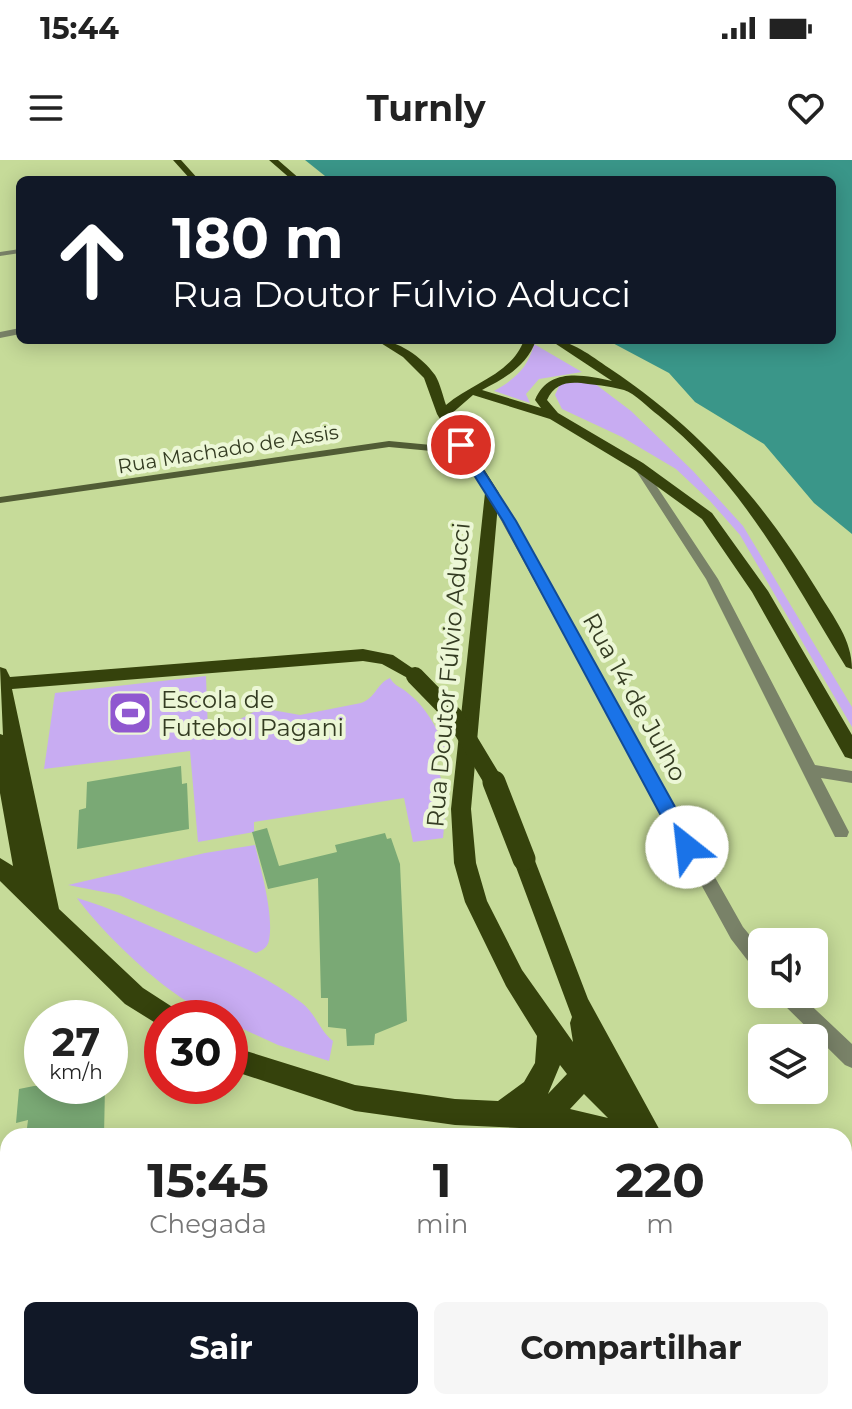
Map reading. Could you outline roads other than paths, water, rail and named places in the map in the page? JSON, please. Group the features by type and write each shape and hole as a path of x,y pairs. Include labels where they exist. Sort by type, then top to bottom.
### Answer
{"main road":[{"path":"177,160 191,176"},
{"path":"273,160 292,176"},
{"name":"Rua Doutor Fúlvio Aducci","path":"388,344 417,363 430,377 443,414 492,493 461,832 465,863 476,902 514,978 550,1034 582,1075 635,1128"},
{"path":"443,414 471,391 508,370 527,352 529,344"},
{"path":"562,344 633,390 726,472 764,519 799,572 852,663"},
{"path":"554,416 541,400 543,390 552,383 575,379 633,390"},
{"path":"471,391 554,416 638,466 707,516 760,591 852,752"},
{"path":"49,916 1,680 363,655 387,659 415,676 453,711 472,737 501,797 578,1004 639,1128"},
{"path":"0,741 30,897"},
{"path":"0,867 144,1002"},
{"path":"542,1116 570,1094 582,1075 587,1057 578,1004"},
{"path":"500,1114 531,1097 542,1082 550,1061 550,1034"},
{"path":"248,1064 355,1098 455,1112 542,1116 605,1128"}],"street":[{"name":"Rua Machado de Assis","path":"0,500 389,444 442,449 461,445"},
{"path":"638,466 712,579 841,832"},
{"name":"Rua 14 de Julho","path":"492,493 737,933 748,947"},
{"path":"810,770 852,777"},
{"path":"800,1008 852,1058"}],"water":[{"path":"305,160 852,160 852,534 814,503 764,444 695,402 669,373 615,344 836,344 836,176 325,176"}],"place":[{"name":"Escola de Futebol Pagani","path":"130,713"}]}
